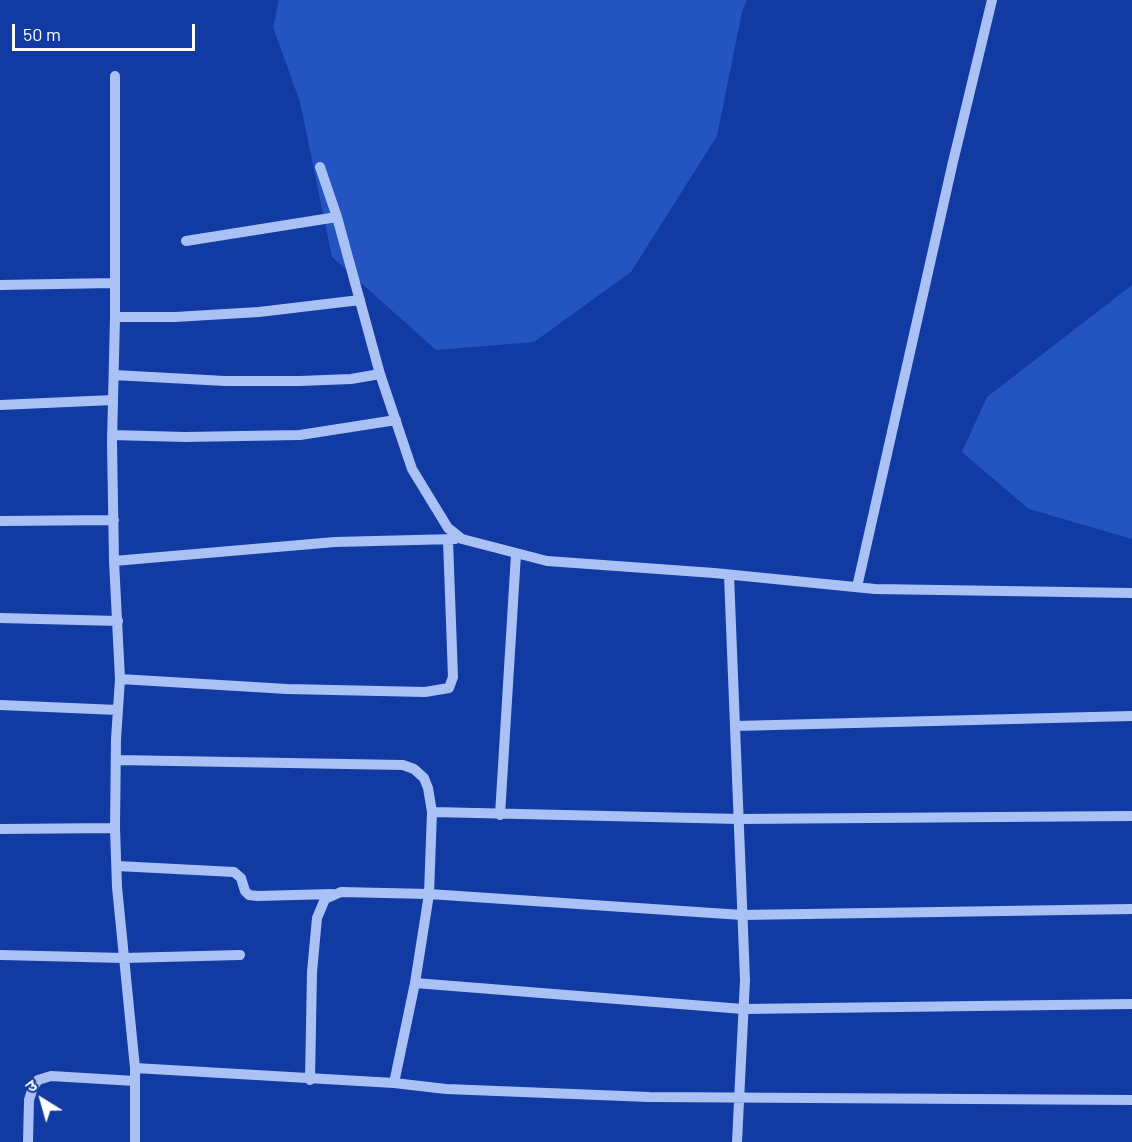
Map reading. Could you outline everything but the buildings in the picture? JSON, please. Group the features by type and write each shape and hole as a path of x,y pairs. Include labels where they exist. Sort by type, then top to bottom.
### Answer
{"street":[{"path":"857,587 992,0"},
{"path":"115,76 115,317 112,435 114,561 120,679 116,828 124,957 135,1068 135,1142"},
{"path":"320,167 337,217 380,374 412,469 448,528 462,539"},
{"path":"186,241 337,217"},
{"path":"0,285 115,283"},
{"path":"115,317 175,318 259,312 360,300"},
{"path":"114,375 225,381 300,381 351,379 380,374"},
{"path":"0,405 113,400"},
{"path":"112,435 185,437 300,435 396,420"},
{"path":"0,521 114,520"},
{"path":"114,561 335,542 462,539 547,561 857,587 1037,593 1132,593"},
{"path":"120,679 287,689 425,692 445,690 449,688 453,677 448,540"},
{"path":"500,815 516,554"},
{"path":"729,575 745,980 737,1142"},
{"path":"0,618 118,621"},
{"path":"0,705 118,710"},
{"path":"735,726 1132,716"},
{"path":"117,760 403,765 424,778 432,812 429,894 415,983 394,1083"},
{"path":"432,812 739,819 1132,816"},
{"path":"0,829 116,828"},
{"path":"117,866 234,872 241,878 245,891 249,895 257,896 341,892 429,894 742,915 1132,909"},
{"path":"310,1080 312,972 317,918 320,906 332,894"},
{"path":"0,955 124,957 240,955"},
{"path":"415,983 743,1009 1132,1004"},
{"path":"135,1068 310,1080 394,1083 446,1089 649,1097 1132,1100"},
{"path":"28,1142 29,1100 38,1080 51,1076 135,1081"}],"shaded area":[{"path":"279,0 747,0 742,12 717,136 631,272 534,342 436,350 332,257 300,102 273,27"},
{"path":"1132,285 1132,539 1029,509 962,452 987,397"}]}
